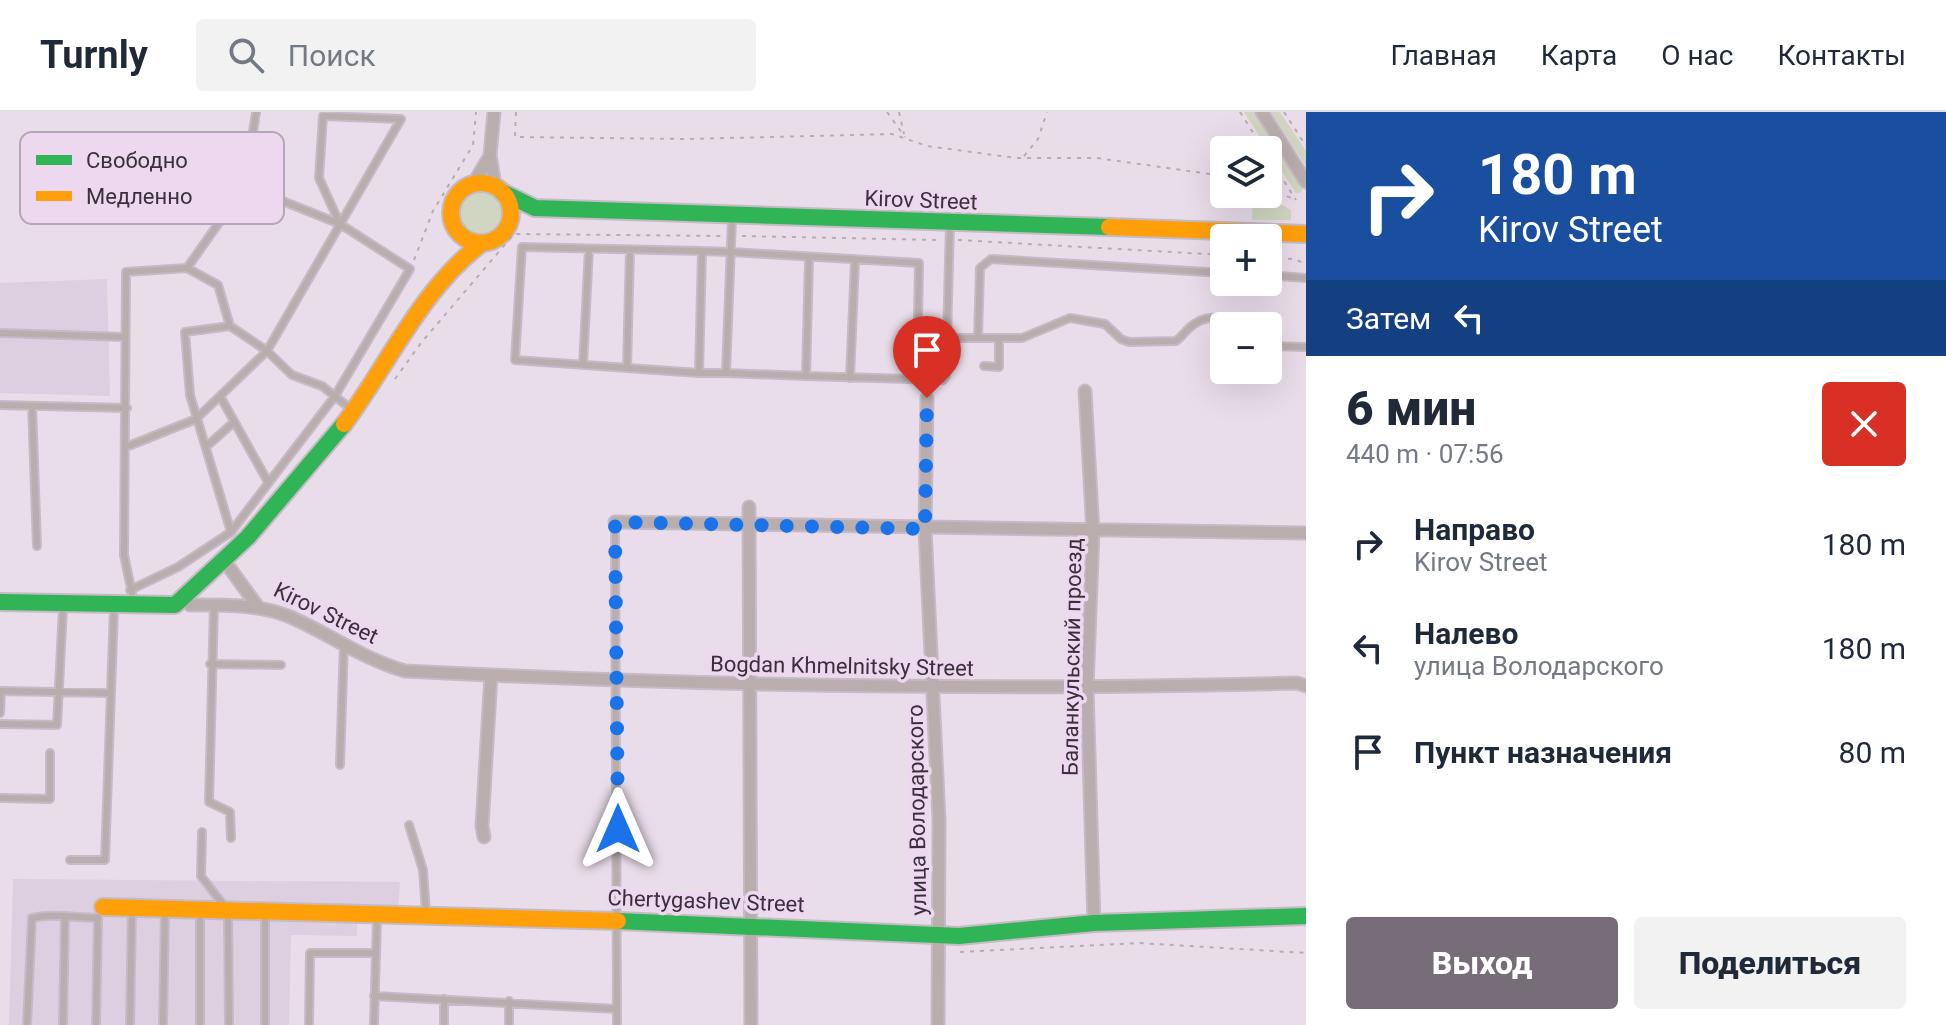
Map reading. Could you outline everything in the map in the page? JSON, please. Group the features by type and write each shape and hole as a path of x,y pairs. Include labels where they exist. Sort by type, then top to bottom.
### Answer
{"main road":[{"path":"457,262 457,231 451,214 454,202 473,184 498,189 535,208"},
{"path":"498,189 509,203 510,222"},
{"path":"0,602 114,604 133,597 183,605 226,563 354,411 457,262 482,243 499,237 510,222 535,208"},
{"name":"Kirov Street","path":"535,208 1306,234"},
{"path":"457,231 466,239 482,243"},
{"name":"Chertygashev Street","path":"100,913 132,908 619,920 959,936 1094,923 1306,916"}],"street":[{"path":"494,112 490,155 498,189"},
{"path":"1262,112 1306,182"},
{"path":"473,184 490,155"},
{"name":"Баланкульский проезд","path":"1085,391 1093,532 1087,688 1094,923"},
{"name":"улица Володарского","path":"927,398 925,529 935,687 940,934 938,1025"},
{"path":"749,507 751,1025"},
{"path":"615,522 1306,533"},
{"name":"Kirov Street","path":"226,563 258,607 286,615 378,663"},
{"path":"183,605 258,607"},
{"name":"Bogdan Khmelnitsky Street","path":"378,663 405,671 748,685 1087,688 1297,683 1306,686"},
{"path":"484,837 482,826 491,675"}],"lane":[{"path":"253,132 256,112"},
{"path":"126,447 196,419 267,351 401,119 323,116 319,178 340,224"},
{"path":"284,202 340,224 410,269 335,396 231,532 133,597 124,555 126,272 187,268 218,285 230,326 267,351 292,375 322,386 335,396 354,411"},
{"path":"726,373 732,216"},
{"path":"917,380 919,263 809,259 731,252 522,247 515,360 699,373 726,373 850,378 917,380 927,380 945,378 950,222"},
{"path":"187,268 218,224"},
{"path":"583,365 589,249"},
{"path":"630,250 627,368 641,369"},
{"path":"699,373 702,251"},
{"path":"806,376 809,259"},
{"path":"978,338 980,268 991,259 1210,272"},
{"path":"850,378 855,261"},
{"path":"1282,276 1305,278"},
{"path":"948,338 1035,335 1058,320 1070,318 1105,324 1129,342 1167,344 1176,341 1200,320 1210,320"},
{"path":"230,326 185,332 190,395 231,532"},
{"path":"0,333 124,337"},
{"path":"984,366 999,367 999,338"},
{"path":"1282,346 1306,347"},
{"path":"927,380 927,398"},
{"path":"220,396 268,482"},
{"path":"0,405 127,408"},
{"path":"32,406 37,546"},
{"path":"206,447 234,422"},
{"path":"615,522 619,920 617,1025"},
{"path":"0,724 57,725 63,604"},
{"path":"70,860 105,860 114,604"},
{"path":"214,605 210,664 209,802 230,812 231,838"},
{"path":"340,765 344,643"},
{"path":"210,664 281,665"},
{"path":"0,713 1,691 110,693"},
{"path":"0,798 50,799 50,753"},
{"path":"409,825 423,870 427,916"},
{"path":"202,832 201,876 228,911 229,1025"},
{"path":"130,1025 132,908"},
{"path":"163,1025 165,909"},
{"path":"200,910 200,1025"},
{"path":"265,911 265,1025"},
{"path":"27,1025 32,918 54,913 65,916 100,913 96,1025"},
{"path":"374,1025 374,953 378,914"},
{"path":"63,1025 65,916"},
{"path":"309,1025 310,953 374,953"},
{"path":"374,996 617,1009"},
{"path":"444,999 444,1025"},
{"path":"509,1001 509,1025"}],"path":[{"path":"410,269 433,211 473,145 476,112"},
{"path":"516,112 515,137 688,139 892,134 927,146 1023,157 1097,158 1210,174"},
{"path":"887,112 906,139"},
{"path":"899,112 906,139"},
{"path":"1023,157 1038,139 1047,112"},
{"path":"1240,112 1255,136"},
{"path":"1284,112 1306,146"},
{"path":"1282,178 1296,200 1282,195"},
{"path":"393,382 421,343 514,234 950,240 1210,254"},
{"path":"1282,259 1306,264"},
{"path":"960,952 1139,943 1306,953"}],"shaded area":[{"path":"107,279 110,396 0,393 0,283"},
{"path":"13,879 400,882 397,920 357,920 357,936 291,935 289,1025 9,1025"}],"green space":[{"path":"1244,112 1255,112 1270,136 1259,136"},
{"path":"1271,112 1280,112 1306,151 1306,166"},
{"path":"1282,155 1303,189 1296,193 1282,171"},
{"path":"481,188 499,195 506,213 499,231 481,238 463,231 456,213 463,195"},
{"path":"1282,205 1291,210 1291,220 1252,220 1252,208 1282,208"}],"traffic: fast":[{"path":"502,192 535,208 1109,227"},
{"path":"0,602 175,605 248,537 344,424"},
{"path":"618,921 959,936 1094,923 1306,916"}],"traffic: slow":[{"path":"481,183 502,192 511,213 502,234 481,243 460,234 451,213 460,192 481,183"},
{"path":"1109,227 1306,234"},
{"path":"344,424 424,304 441,282 482,243"},
{"path":"103,907 618,921"}],"route":[{"path":"618,829 615,522 749,522 925,529 927,398"}]}
